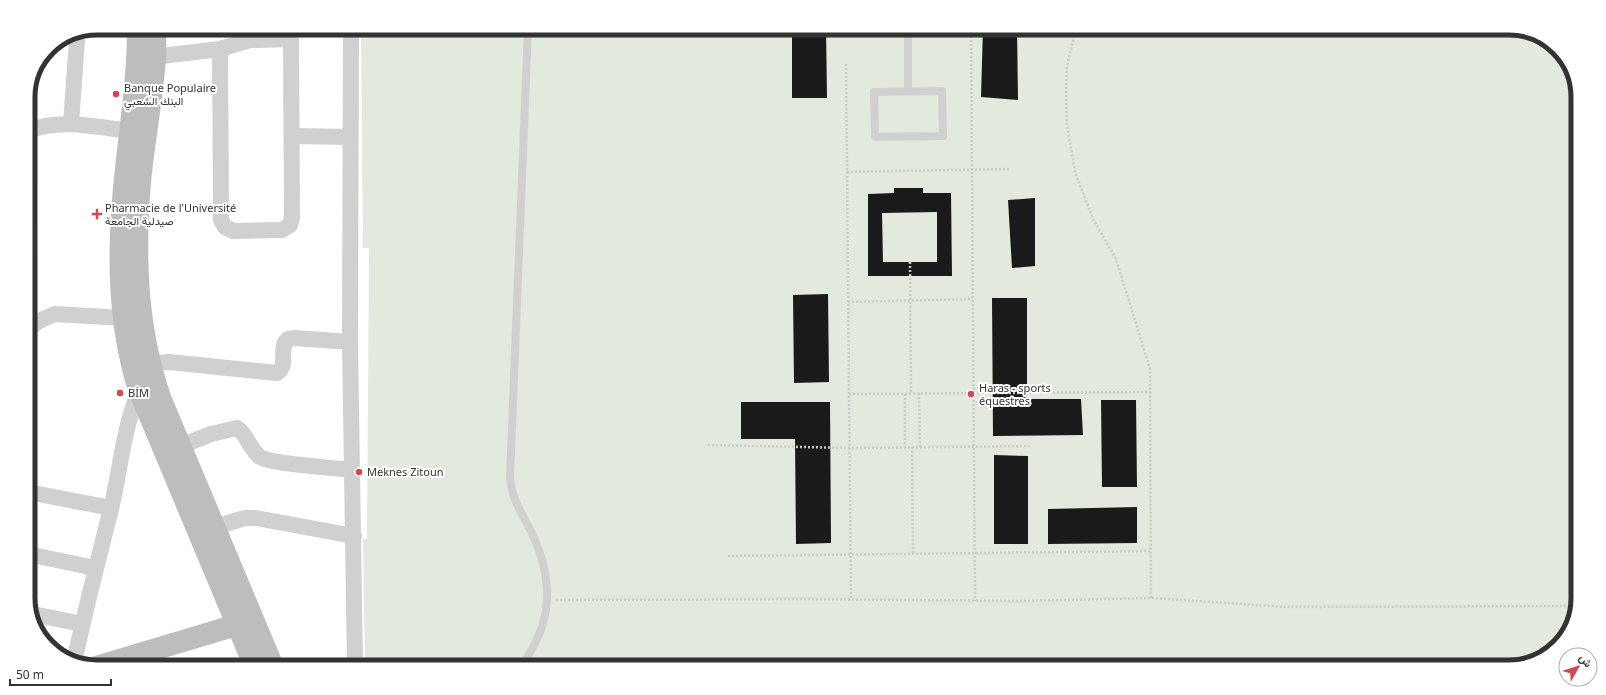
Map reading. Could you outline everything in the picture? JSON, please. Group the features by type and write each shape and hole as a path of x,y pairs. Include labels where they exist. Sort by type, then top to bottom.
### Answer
{"main road":[{"path":"140,35 147,58 136,264 141,323 151,370 215,527 245,622 253,660"},
{"path":"153,35 130,131 120,239 123,318 131,365 139,390 245,622 269,660"},
{"path":"119,660 245,622"}],"street":[{"path":"147,58 220,48 244,35"},
{"path":"220,48 221,220 225,227 233,231 282,230 290,225 292,218 291,39 255,35"},
{"path":"351,35 350,342 355,660"},
{"path":"71,123 77,41"},
{"path":"35,128 41,126 71,123 130,131"},
{"path":"292,136 350,137"},
{"path":"35,324 55,314 123,318"},
{"path":"75,655 95,568 111,508 130,415 139,390 156,363 162,362 277,373 282,368 284,343 288,339 295,338 350,342"},
{"path":"181,446 211,434 237,428 244,434 254,452 268,460 352,470"},
{"path":"35,493 111,508"},
{"path":"215,527 245,518 256,518 354,536"},
{"path":"35,555 95,568"},
{"path":"37,615 82,624"}],"lane":[{"path":"524,660 544,624 548,600 546,578 541,557 513,496 510,477 528,35"},
{"path":"908,35 908,91"},
{"path":"908,91 942,91 943,136 875,137 874,92 908,91"}],"path":[{"path":"970,35 975,601"},
{"path":"1074,35 1067,66 1067,125 1075,172 1093,219 1116,259 1150,369 1151,598"},
{"path":"846,64 851,599"},
{"path":"847,172 1009,169"},
{"path":"910,262 911,393"},
{"path":"848,302 973,299"},
{"path":"849,394 1150,392"},
{"path":"920,393 920,447"},
{"path":"905,394 905,448"},
{"path":"708,445 849,448 1031,446"},
{"path":"912,447 913,554"},
{"path":"728,556 1151,551"},
{"path":"548,600 851,599 975,601 1151,598 1287,607 1570,606"}],"shaded area":[{"name":"Haras - sports équestres","path":"361,35 1521,36 1540,43 1553,53 1563,66 1568,77 1571,93 1570,610 1563,629 1550,644 1525,658 1508,660 365,660 363,539 367,539 369,248 363,248"}],"building":[{"path":"792,35 826,35 827,98 792,98"},
{"path":"983,35 1017,35 1018,100 981,97"},
{"path":"894,188 923,188 923,193 951,193 952,276 868,276 868,194 894,193","holes":["937,212 937,262 883,262 882,213"]},
{"path":"1035,198 1035,266 1012,268 1008,200"},
{"path":"828,294 829,382 794,383 793,295"},
{"path":"992,298 1027,298 1027,399 1081,399 1083,435 993,436"},
{"path":"1101,400 1136,400 1137,487 1102,487"},
{"path":"741,402 830,402 831,543 796,544 795,439 741,439"},
{"path":"994,455 1028,456 1028,544 994,544"},
{"path":"1137,507 1137,543 1048,544 1048,509"}],"place":[{"name":"Banque Populaire البنك الشعبي","path":"116,94"},
{"name":"Pharmacie de l'Université صيدلية الجامعة","path":"97,214"},
{"name":"BİM","path":"120,393"},
{"name":"Haras - sports équestres","path":"971,394"},
{"name":"Meknes Zitoun","path":"359,472"}]}
